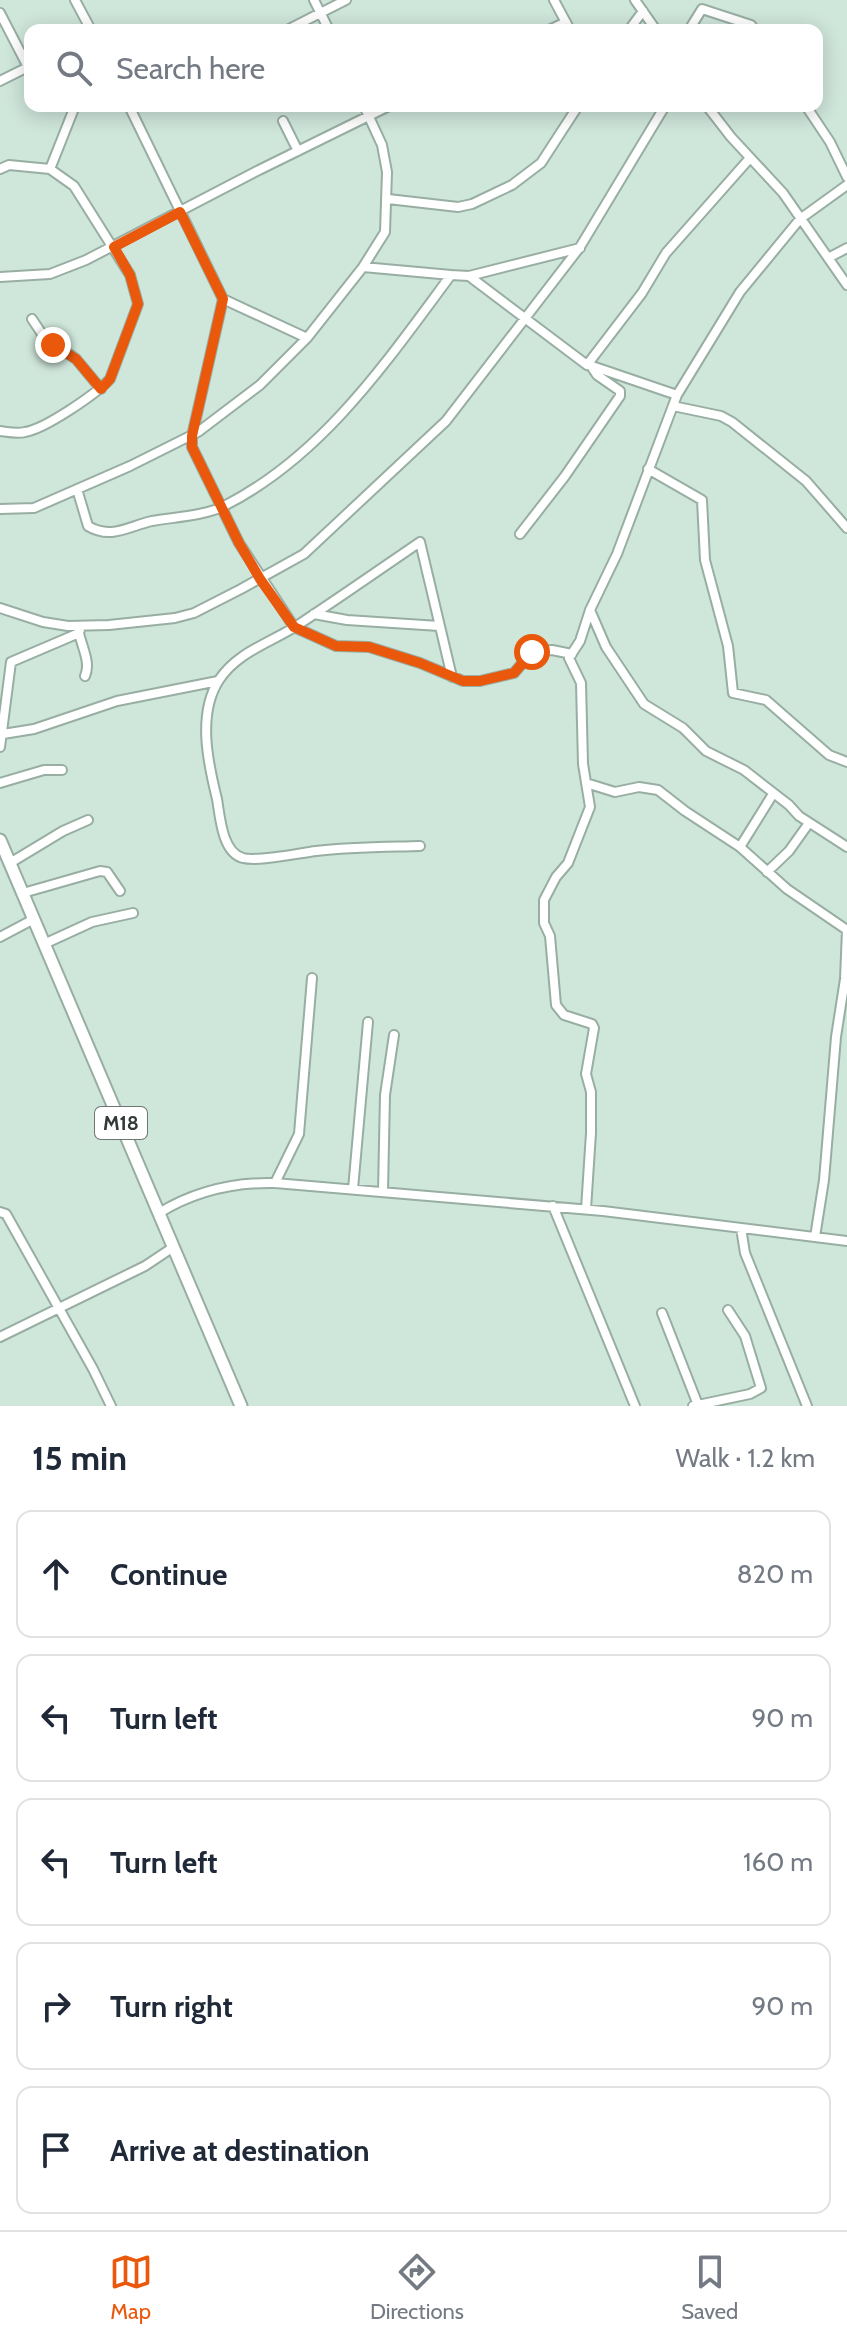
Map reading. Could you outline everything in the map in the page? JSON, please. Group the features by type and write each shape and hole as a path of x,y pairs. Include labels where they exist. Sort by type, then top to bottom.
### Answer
{"main road":[{"name":"M18","path":"0,840 241,1406"}],"street":[{"path":"75,0 88,24"},
{"path":"314,0 326,24"},
{"path":"299,24 346,0"},
{"path":"554,0 567,24"},
{"path":"635,0 652,24"},
{"path":"697,0 702,9 748,24"},
{"path":"693,24 702,9"},
{"path":"633,24 643,11"},
{"path":"0,13 24,58"},
{"path":"0,81 24,69"},
{"path":"50,169 73,112"},
{"path":"134,112 223,299 307,338"},
{"path":"0,509 34,508 192,436 260,385 307,338 363,267 385,232 387,172 382,145 367,112"},
{"path":"0,277 50,274 114,247 377,112"},
{"path":"388,199 458,207 486,198 512,185 541,163 574,112"},
{"path":"0,747 11,662 80,630 184,616 260,579 304,554 412,455 446,421 580,247 661,112"},
{"path":"712,112 783,193 847,285"},
{"path":"810,112 830,142 847,177"},
{"path":"283,121 298,151"},
{"path":"589,365 642,293 666,253 750,158"},
{"path":"0,169 9,165 50,169 74,186 130,275 138,304 110,379 101,389 38,428 15,433 0,431"},
{"path":"586,1209 591,1092 586,1074 594,1028 592,1024 564,1015 556,1005 550,936 544,923 544,900 556,877 568,863 575,839 587,816 590,799 583,764 581,683 569,663 617,554 677,395 740,292 800,219 847,185"},
{"path":"363,267 469,276 580,247"},
{"path":"828,258 847,248"},
{"path":"77,489 85,523 92,529 106,532 122,532 144,523 222,507 276,472 346,411 451,275"},
{"path":"469,276 620,391 620,396 520,534"},
{"path":"223,299 192,436 196,456 260,579 294,627 336,646 369,647 471,681 507,676 519,670 532,652 541,649 572,654"},
{"path":"32,319 44,337 76,359 101,389"},
{"path":"589,365 677,395"},
{"path":"673,406 721,416 732,422 806,481 847,528"},
{"path":"648,469 702,500 705,560 728,646 733,693 766,700 829,755 847,762"},
{"path":"3,734 34,729 117,701 218,681 252,649 294,627 420,542 452,677"},
{"path":"0,608 49,624 80,630"},
{"path":"590,610 606,647 644,704 683,728 706,751 744,770 809,823 847,847"},
{"path":"314,614 347,620 439,626"},
{"path":"80,630 87,660 85,676"},
{"path":"218,681 206,729 208,761 226,841 236,854 243,858 255,858 321,850 420,846"},
{"path":"0,783 44,770 62,770"},
{"path":"586,783 615,792 639,787 658,790 740,847 787,889 847,930 845,979 815,1237"},
{"path":"740,847 773,794"},
{"path":"10,863 63,831 88,820"},
{"path":"767,872 789,851 809,823"},
{"path":"23,893 100,871 107,872 120,891"},
{"path":"44,944 92,922 133,913"},
{"path":"0,937 34,919"},
{"path":"275,1183 299,1134 312,978"},
{"path":"353,1189 368,1022"},
{"path":"383,1191 385,1095 394,1035"},
{"path":"159,1213 211,1189 253,1182 586,1209 847,1241"},
{"path":"553,1206 635,1406"},
{"path":"0,1212 6,1214 111,1406"},
{"path":"741,1228 745,1253 807,1406"},
{"path":"0,1337 145,1266 172,1248"},
{"path":"662,1313 695,1405 750,1394 761,1388 745,1336 728,1310"}],"route":[{"path":"53,345 76,359 101,389 110,379 138,304 130,275 114,247 180,212 223,299 192,447 239,543 294,627 336,646 369,647 463,681 507,676 519,670 532,652"}]}
